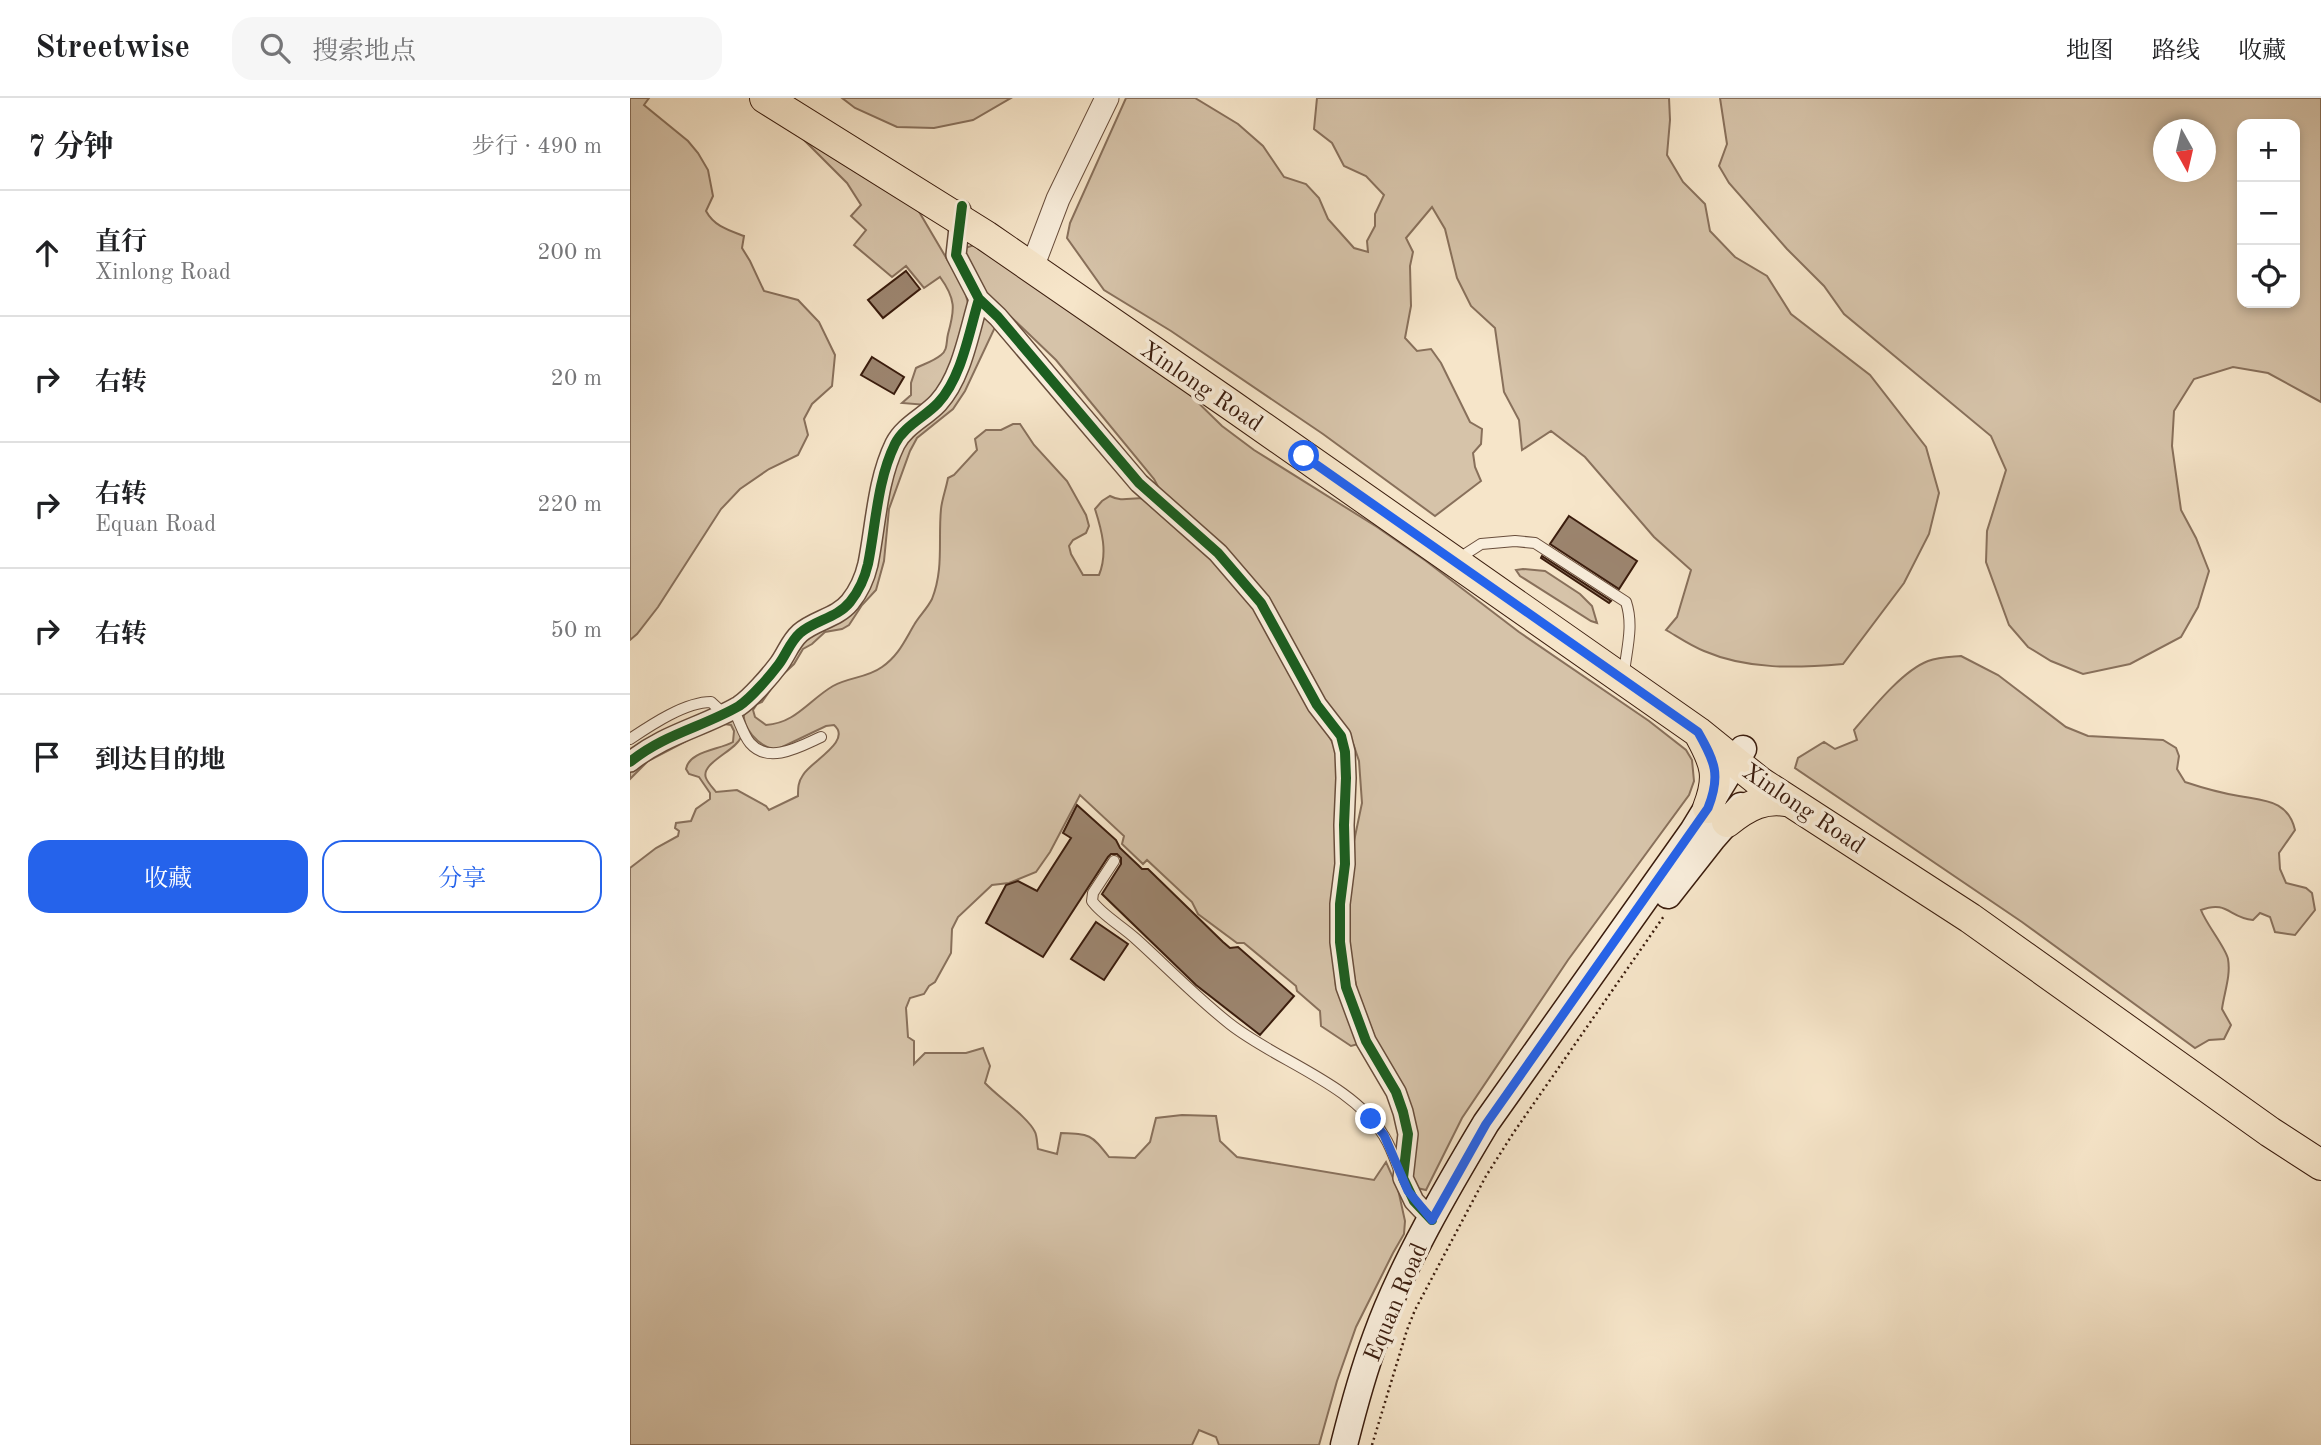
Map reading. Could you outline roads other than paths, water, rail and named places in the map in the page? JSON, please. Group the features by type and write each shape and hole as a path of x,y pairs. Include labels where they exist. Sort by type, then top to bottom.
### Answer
{"main road":[{"name":"Xinlong Road","path":"765,98 1036,257 1272,416 1625,665 1764,776 1791,802 1970,918 2270,1132 2321,1165"},
{"name":"Xinlong Road","path":"786,98 961,213 1698,732 1739,756"},
{"path":"1698,732 1710,753 1716,776 1717,815 1780,799 1791,802"},
{"name":"Equan Road","path":"1360,1445 1380,1372 1399,1320 1432,1251 1488,1151 1655,911 1717,815 1739,756"},
{"name":"Xinlong Road","path":"1764,776 1982,910 2321,1157"},
{"name":"Equan Road","path":"1344,1445 1376,1338 1407,1267 1486,1124 1717,815 1764,776"}],"street":[{"path":"1036,257 1058,199 1107,98"},
{"path":"961,213 957,255 979,299 998,317 1139,483 1218,553 1249,588 1261,603 1317,705 1341,736 1345,751 1346,778 1345,864 1340,919 1344,976 1366,1041 1396,1092 1403,1112 1408,1134 1403,1178 1414,1201 1432,1220"},
{"path":"630,762 664,739 743,704 781,662 789,645 800,633 836,614 850,602 869,564 880,491 894,446 908,428 938,402 947,389 964,352 979,299"}],"lane":[{"path":"1467,554 1481,544 1515,541 1535,543 1626,603 1630,627 1625,665"},
{"path":"630,739 670,715 704,702 711,702 728,711 748,742 765,753 789,750 821,737"},
{"path":"1114,861 1093,893 1092,901 1097,908 1135,938 1229,1024 1334,1088 1359,1107 1384,1135 1403,1178"}]}
